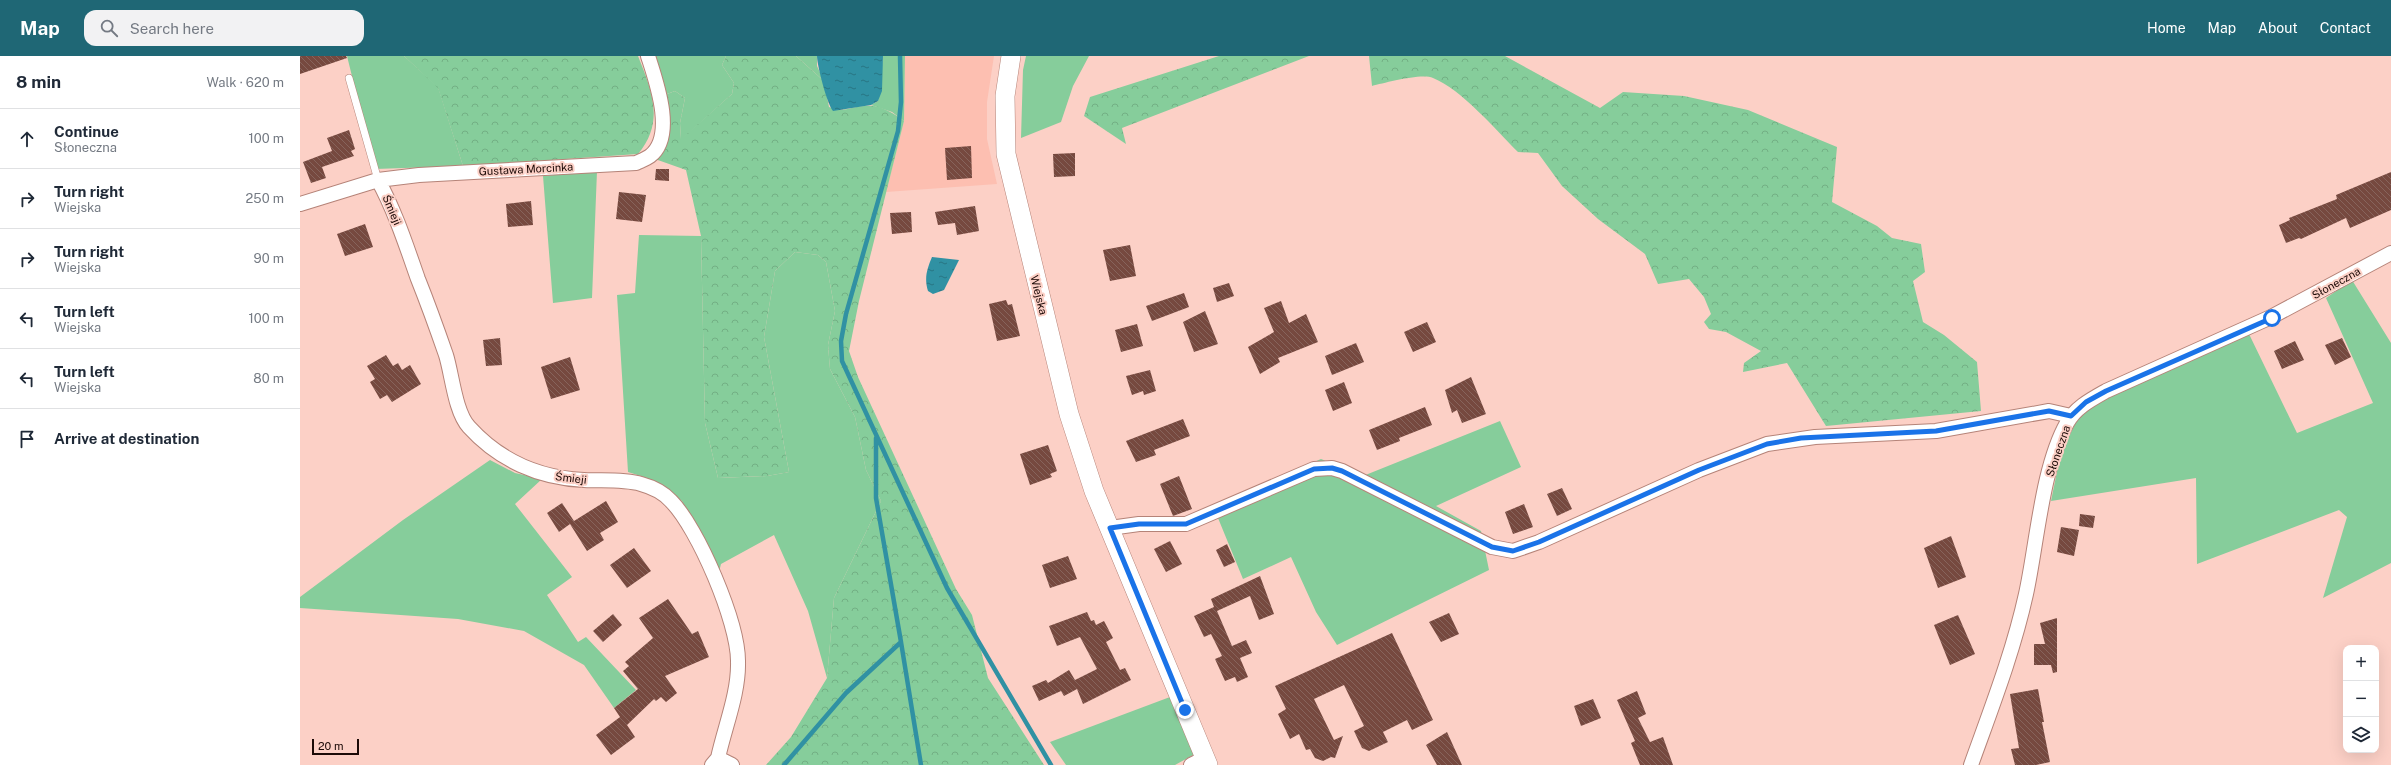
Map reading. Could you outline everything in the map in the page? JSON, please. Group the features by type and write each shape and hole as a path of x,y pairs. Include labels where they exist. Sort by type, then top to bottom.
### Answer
{"street":[{"name":"Gustawa Morcinka","path":"300,204 378,180 420,175 624,164 641,160 650,156 656,146 663,125 655,78 648,56"},
{"name":"Wiejska","path":"1011,56 1004,118 1005,143 1009,172 1069,414 1082,458 1202,763"},
{"name":"Śmieji","path":"378,180 410,254 445,354 459,407 467,425 484,442 505,457 524,467 546,474 581,480 639,483 654,488 670,500 685,517 714,579 733,627 737,643 737,682 715,761 732,765"},
{"name":"Słoneczna","path":"1971,765 1997,693 2026,595 2050,472 2062,431 2071,416 2086,402 2106,391 2272,318 2391,253"},
{"path":"1110,528 1139,524 1186,524 1314,469 1329,468 1355,478 1492,547 1513,551 1546,539 1699,470 1767,444 1801,438 1936,431 2049,411 2071,416"}],"lane":[{"path":"349,78 378,180"}],"shaded area":[{"path":"905,56 994,56 987,102 987,139 997,184 886,192 904,121"}],"green space":[{"path":"347,56 404,56 438,87 463,166 375,169"},
{"path":"404,56 638,56 651,94 654,118 651,130 646,142 638,154 463,166 438,88"},
{"path":"652,56 726,56 722,65 734,83 732,94 681,140 680,123 685,98 675,91 667,94"},
{"path":"726,56 796,56 824,81 829,107 843,110 865,106 876,106 891,112 904,121 859,301 849,351 858,377 956,589 972,615 988,678 1044,765 766,765 791,737 827,678 834,598 881,501 866,470 855,417 830,369 828,345 835,311 826,262 818,255 795,252 775,271 764,337 789,472 767,476 718,478 705,423 701,236 686,170 655,159 666,121 667,94 675,91 685,98 680,123 681,139 732,94 734,83 722,65"},
{"path":"796,56 817,56 817,66 824,81"},
{"path":"883,56 905,56 904,121 892,112 871,105 878,101"},
{"path":"1026,56 1089,56 1073,86 1061,122 1021,138 1023,70"},
{"path":"1219,56 1309,56 1122,128 1126,144 1084,116 1090,97"},
{"path":"1369,56 1505,56 1600,108 1623,92 1684,96 1748,110 1837,147 1832,202 1877,226 1892,238 1921,244 1925,272 1913,281 1923,322 1944,335 1977,362 1981,411 1826,426 1787,363 1743,372 1744,363 1761,351 1726,332 1709,329 1704,322 1711,314 1704,297 1689,279 1658,284 1645,254 1598,219 1562,186 1538,153 1518,152 1466,100 1444,83 1433,78 1412,78 1372,86"},
{"path":"597,171 592,298 553,303 543,176"},
{"path":"639,235 701,236 705,423 718,478 767,476 789,472 764,337 775,271 795,252 818,255 826,262 835,311 828,345 830,369 855,417 866,470 881,501 834,598 827,678 808,611 774,535 721,564 718,576 682,501 647,478 628,472 617,295 635,293"},
{"path":"2352,280 2391,343 2391,563 2323,598 2347,517 2339,510 2197,564 2196,478 2051,501 2061,452 2080,414 2106,396 2249,334 2297,433 2373,403 2326,298"},
{"path":"1500,421 1521,467 1436,506 1481,531 1489,570 1337,645 1316,612 1291,557 1243,579 1218,518 1204,510 1321,459 1363,476"},
{"path":"490,460 515,473 542,479 515,504 572,577 547,595 578,642 586,637 636,690 614,708 584,665 524,631 458,619 300,608 300,597 403,520"},
{"path":"1170,697 1195,754 1175,765 1066,765 1050,742"}],"water":[{"path":"817,56 883,56 882,91 878,101 871,105 833,111 828,101 823,84"},
{"path":"932,257 959,260 944,290 933,294 928,291 926,282 927,270"}],"building":[{"path":"300,56 346,56 347,58 300,74"},
{"path":"349,130 355,149 351,151 354,156 322,167 326,178 311,183 303,162 332,151 327,138"},
{"path":"971,146 972,178 947,180 945,148"},
{"path":"1075,153 1075,176 1054,177 1053,154"},
{"path":"656,169 669,169 669,181 655,180"},
{"path":"2391,172 2391,210 2350,228 2346,218 2301,239 2299,238 2286,243 2279,225 2290,220 2289,218 2337,199 2336,195"},
{"path":"619,192 646,195 642,222 616,219"},
{"path":"531,201 533,225 508,227 506,204"},
{"path":"975,206 979,231 957,235 955,223 938,225 935,212"},
{"path":"911,212 912,232 892,234 890,213"},
{"path":"365,224 373,247 345,256 337,234"},
{"path":"1130,245 1136,276 1110,281 1103,250"},
{"path":"1229,283 1234,296 1217,302 1213,288"},
{"path":"1184,293 1189,307 1152,321 1146,306"},
{"path":"1006,300 1008,305 1012,304 1020,336 997,341 989,304"},
{"path":"1281,301 1289,323 1306,314 1318,342 1278,358 1280,362 1260,374 1248,347 1274,332 1264,308"},
{"path":"1205,311 1218,344 1194,352 1183,322"},
{"path":"1427,322 1436,342 1413,352 1404,332"},
{"path":"1137,324 1143,346 1121,352 1115,330"},
{"path":"500,338 502,365 486,366 483,340"},
{"path":"2342,338 2351,357 2335,365 2325,345"},
{"path":"2295,341 2304,360 2282,369 2274,351"},
{"path":"1356,343 1364,362 1332,375 1325,356"},
{"path":"386,355 393,366 398,363 402,370 410,365 421,384 392,402 387,395 380,399 370,382 375,379 367,366"},
{"path":"570,357 580,390 551,399 541,367"},
{"path":"1150,370 1156,391 1144,395 1143,391 1132,395 1126,376"},
{"path":"1471,377 1486,414 1462,423 1457,410 1452,413 1445,390"},
{"path":"1344,382 1352,403 1333,411 1325,390"},
{"path":"1425,407 1432,425 1399,438 1400,441 1377,450 1369,430"},
{"path":"1183,419 1190,436 1154,450 1156,455 1136,462 1126,441"},
{"path":"1048,445 1057,471 1050,474 1052,477 1030,485 1020,454"},
{"path":"1179,476 1192,509 1173,516 1160,484"},
{"path":"1562,488 1572,509 1557,516 1547,494"},
{"path":"606,501 618,522 600,533 604,540 587,551 570,524 559,532 547,513 562,503 574,521"},
{"path":"1524,504 1533,527 1513,534 1505,512"},
{"path":"2080,514 2095,516 2093,528 2079,526"},
{"path":"2061,527 2079,530 2074,556 2057,552"},
{"path":"1951,536 1966,577 1938,588 1924,548"},
{"path":"1170,541 1182,564 1166,572 1154,549"},
{"path":"1227,544 1235,562 1224,567 1216,550"},
{"path":"634,548 651,571 627,588 610,565"},
{"path":"1068,556 1077,579 1050,588 1042,565"},
{"path":"1260,576 1274,614 1259,620 1250,596 1217,611 1232,646 1246,640 1252,653 1240,658 1248,677 1237,682 1235,677 1225,681 1215,659 1222,656 1211,634 1204,637 1194,616 1214,607 1211,599"},
{"path":"668,599 692,634 698,631 709,657 665,676 677,693 666,702 661,697 656,701 654,699 627,725 635,737 611,755 596,735 620,717 614,708 638,689 623,671 629,666 625,662 653,638 639,618"},
{"path":"1087,612 1091,621 1094,620 1096,625 1104,621 1113,638 1106,642 1120,670 1125,668 1131,680 1083,704 1077,689 1064,696 1061,691 1039,701 1032,686 1046,680 1048,683 1069,670 1075,680 1097,669 1080,637 1057,646 1049,626"},
{"path":"1449,613 1459,634 1441,642 1429,622"},
{"path":"613,614 622,625 603,642 593,631"},
{"path":"1958,615 1975,654 1950,665 1934,625"},
{"path":"2057,618 2057,672 2053,673 2051,665 2034,665 2034,644 2045,644 2040,623"},
{"path":"1392,633 1433,720 1412,730 1407,720 1383,732 1388,742 1369,751 1362,748 1354,731 1364,726 1344,685 1314,699 1334,740 1343,736 1335,758 1331,757 1323,761 1315,758 1310,749 1306,750 1299,734 1290,739 1278,714 1286,709 1275,686"},
{"path":"2038,689 2044,722 2042,722 2050,762 2036,765 2015,765 2011,749 2019,748 2010,694"},
{"path":"1637,691 1646,714 1638,718 1650,742 1663,737 1673,765 1640,765 1631,743 1635,741 1617,700"},
{"path":"1593,699 1601,718 1581,726 1574,706"},
{"path":"1447,732 1462,765 1437,765 1426,745"}],"waterway":[{"path":"900,56 901,102 898,131 846,314 841,341 842,361 947,588 1051,765"},
{"path":"784,765 846,693 901,642 876,498 876,438"},
{"path":"901,642 921,765"}],"route":[{"path":"1185,710 1110,528 1130,524 1186,524 1215,513 1314,469 1332,468 1342,471 1414,506 1492,547 1501,550 1513,551 1560,533 1731,456 1767,444 1801,438 1936,431 2049,411 2064,413 2071,416 2086,402 2122,383 2272,318"}]}
